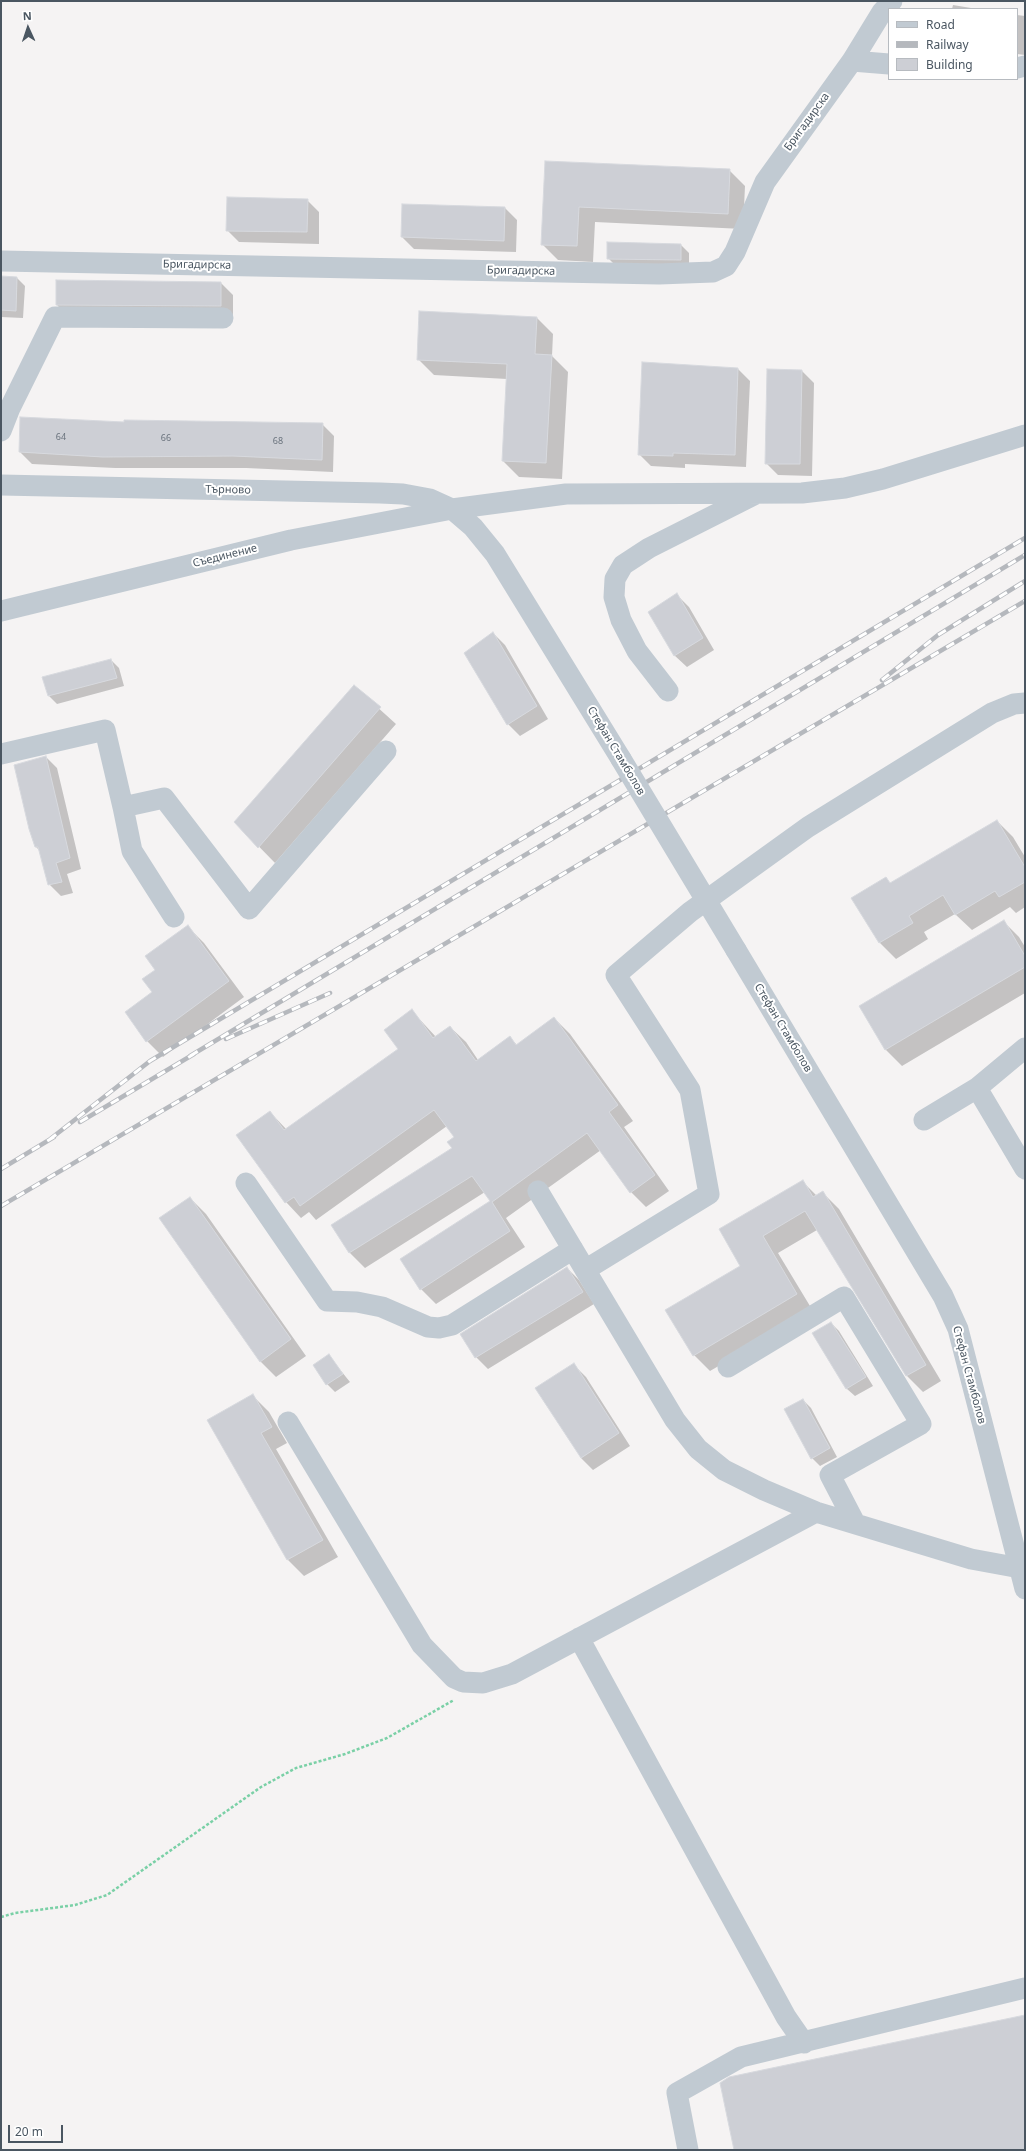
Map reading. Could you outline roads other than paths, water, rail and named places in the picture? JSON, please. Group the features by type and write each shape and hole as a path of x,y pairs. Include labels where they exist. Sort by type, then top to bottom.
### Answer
{"street":[{"name":"Бригадирска","path":"1,261 659,274 713,272 726,266 735,252 765,182 852,61 882,12 892,1"},
{"path":"852,61 888,64"},
{"path":"1,431 10,408 55,317 223,318"},
{"name":"Съединение","path":"1,611 291,540 452,509 566,494 802,493 845,488 883,479 1025,435"},
{"name":"Търново","path":"1,485 403,494 430,499 452,509"},
{"path":"668,691 637,651 621,620 614,597 615,580 623,565 649,548 758,493"},
{"name":"Стефан Стамболов","path":"452,509 473,528 495,554 621,759 943,1296 958,1329 1025,1589"},
{"path":"585,1270 709,1194 690,1090 616,975 690,912 808,828 992,713 1014,704 1025,703"},
{"path":"1,754 104,730 132,851 174,917"},
{"path":"122,807 164,798 249,909 386,751"},
{"path":"924,1120 977,1088 1017,1052 1025,1048"},
{"path":"977,1088 1025,1168"},
{"path":"246,1183 327,1301 357,1302 382,1307 428,1327 452,1325 573,1249"},
{"path":"538,1191 675,1420 698,1449 724,1470 764,1490 816,1512 971,1559 1020,1568"},
{"path":"728,1367 844,1297 921,1424 830,1475 855,1523"},
{"path":"288,1422 422,1645 454,1678 463,1682 483,1683 496,1680 816,1512"},
{"path":"578,1638 786,2017 804,2043"},
{"path":"688,2150 677,2093 741,2057 804,2043 1025,1988"}],"railway":[{"path":"49,1140 150,1061 1025,538"},
{"path":"190,1056 1025,555"},
{"path":"882,680 938,635 1025,581"},
{"path":"1,1206 1025,601"},
{"path":"226,1039 330,993"},
{"path":"80,1122 194,1054"},
{"path":"1,1169 54,1137"}]}
